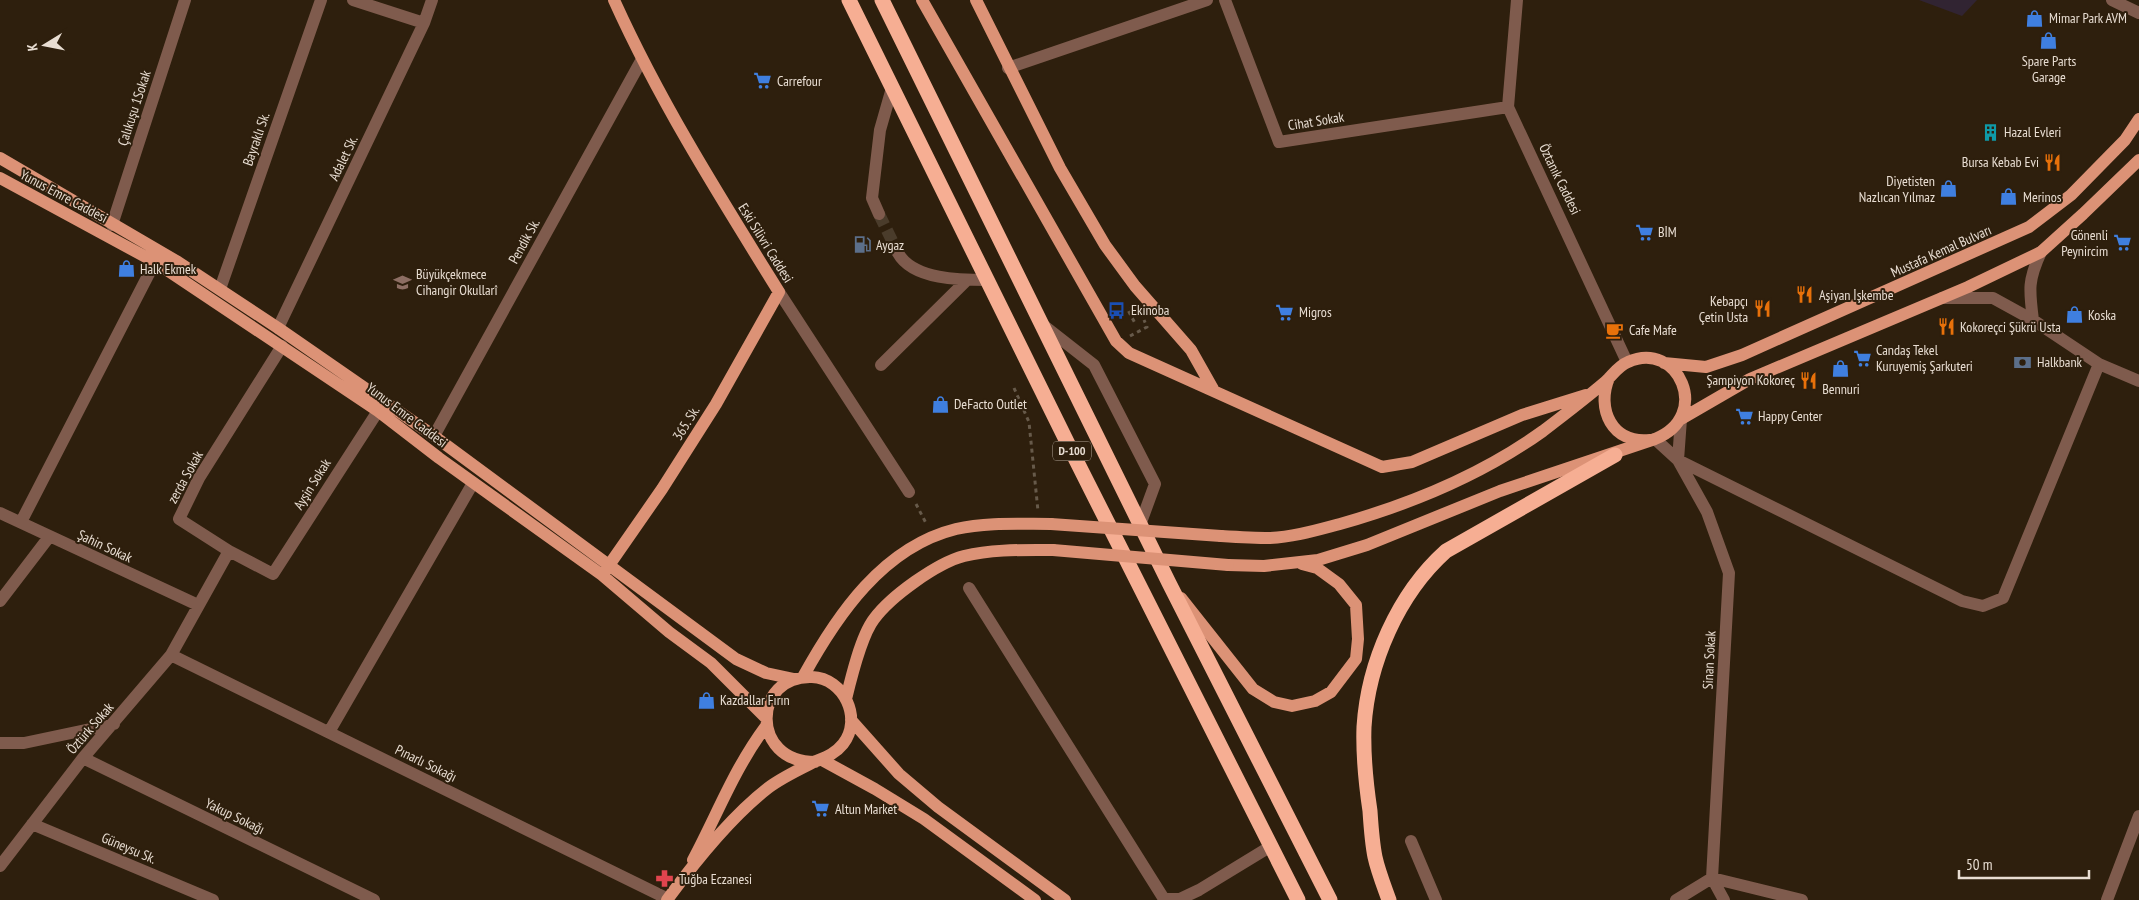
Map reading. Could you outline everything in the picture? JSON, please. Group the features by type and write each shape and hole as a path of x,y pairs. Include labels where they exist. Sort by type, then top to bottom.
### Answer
{"highway":[{"name":"D-100","path":"849,0 1298,900"},
{"name":"D-100","path":"882,0 1140,525 1330,900"},
{"path":"1389,900 1375,857 1366,782 1364,727 1372,682 1387,634 1426,568 1446,551 1615,454"}],"main road":[{"name":"Eski Silivri Caddesi","path":"615,0 641,61 725,205 780,292"},
{"path":"922,0 1116,341 1128,353 1213,389 1382,467 1412,462 1522,415 1558,402 1591,394"},
{"path":"976,0 1008,68 1060,168 1105,246 1135,286 1190,350 1213,389"},
{"name":"Mustafa Kemal Bulvarı","path":"1663,362 1706,367 1742,355 2029,227 2071,195 2125,140 2139,119"},
{"path":"0,158 178,262 278,328 434,436 605,570 736,659 766,673 799,678 818,677 830,682 846,699"},
{"path":"667,899 684,876 750,803 770,787 835,753 844,743 850,730 851,720 846,699 853,668 873,620 908,587 938,567 964,556 1001,551 1053,550 1228,565 1264,566 1318,560 1367,545 1500,491 1655,440 1670,432 1681,419 1750,379 1968,287 2040,252 2139,160"},
{"name":"Yunus Emre Caddesi","path":"0,178 155,262 378,411 474,482 605,570 669,632 711,662 766,722"},
{"name":"365. Sk.","path":"605,570 662,489 711,411 780,292"},
{"path":"1655,440 1641,441 1628,437 1616,429 1608,418 1604,405 1604,391 1617,368 1640,358 1663,362 1674,370 1682,381 1685,400 1681,419"},
{"path":"1035,900 924,819 819,761 802,762 789,758 778,750 770,738 766,722 768,705 774,694 782,685 799,678 826,634 852,601 883,569 907,549 933,537 956,529 994,524 1045,524 1271,538 1306,533 1367,516 1426,494 1489,464 1541,432 1610,378"},
{"path":"1169,583 1253,689 1274,702 1292,706 1315,701 1331,692 1356,659 1358,639 1356,605 1351,598 1339,584 1316,568 1295,563"},
{"path":"851,720 899,774 938,807 1065,900"},
{"path":"684,876 730,782 766,722"}],"street":[{"name":"Çalıkuşu 1Sokak","path":"112,225 185,0"},
{"name":"Bayraklı Sk.","path":"220,289 322,0"},
{"path":"353,0 424,23"},
{"name":"Adalet Sk.","path":"278,328 424,23 432,0"},
{"path":"1008,68 1207,0"},
{"name":"Cihat Sokak","path":"1225,0 1279,142 1508,107"},
{"path":"1508,107 1517,0"},
{"path":"2112,0 2139,13"},
{"name":"Pendik Sk.","path":"434,436 641,61"},
{"path":"879,214 872,198 880,130 892,88"},
{"name":"Öztanık Caddesi","path":"1508,107 1628,362"},
{"path":"2033,320 2030,292 2031,274 2040,252"},
{"path":"898,253 901,258 916,269 948,279 988,280"},
{"path":"21,522 155,262"},
{"path":"882,366 967,280"},
{"name":"Eski Silivri Caddesi","path":"780,292 909,492"},
{"path":"1940,298 1993,298 2033,320 2099,364 2139,381"},
{"path":"1043,325 1094,366 1155,484 1140,525"},
{"name":"zerda Sokak","path":"229,551 179,519 199,478 282,346"},
{"path":"1681,419 1678,460 1962,601 1983,606 2003,598 2099,364"},
{"name":"Ayşin Sokak","path":"229,551 273,574 378,411"},
{"name":"Sinan Sokak","path":"1655,440 1678,460 1707,512 1729,573 1712,878"},
{"path":"329,732 474,482"},
{"name":"Şahin Sokak","path":"0,512 198,605"},
{"path":"0,600 49,536"},
{"path":"198,605 229,551"},
{"path":"968,588 1162,899 1180,899 1200,890 1271,846"},
{"name":"Öztürk Sokak","path":"0,866 83,758 172,655 198,605"},
{"name":"Pınarlı Sokağı","path":"172,655 667,899"},
{"path":"0,743 24,743 114,724"},
{"name":"Yakup Sokağı","path":"83,758 374,900"},
{"path":"2107,900 2137,829 2139,816"},
{"name":"Güneysu Sk.","path":"32,824 213,900"},
{"path":"1411,842 1436,900"},
{"path":"1712,878 1724,900"},
{"path":"1676,900 1712,878 1802,900"}],"path":[{"path":"1136,325 1128,310 1136,306 1144,322"},
{"path":"1014,388 1029,422 1045,524"},
{"path":"909,492 933,537"}],"shaded area":[{"path":"1919,0 1977,0 1962,16"}],"tunnel":[{"path":"879,214 898,253"}],"place":[{"name":"Mimar Park AVM","path":"2035,18"},
{"name":"Spare Parts Garage","path":"2049,41"},
{"name":"Carrefour","path":"763,81"},
{"name":"Hazal Evleri","path":"1990,132"},
{"name":"Bursa Kebab Evi","path":"2053,162"},
{"name":"Diyetisten Nazlıcan Yılmaz","path":"1949,189"},
{"name":"Merinos","path":"2009,197"},
{"name":"BİM","path":"1644,232"},
{"name":"Gönenli Peynircim","path":"2122,243"},
{"name":"Aygaz","path":"862,245"},
{"name":"Halk Ekmek","path":"126,269"},
{"name":"Büyükçekmece Cihangir Okullarî","path":"402,282"},
{"name":"Aşiyan İşkembe","path":"1805,295"},
{"name":"Kebapçı Çetin Usta","path":"1762,309"},
{"name":"Ekinoba","path":"1117,310"},
{"name":"Migros","path":"1285,312"},
{"name":"Koska","path":"2074,315"},
{"name":"Kokoreçci Şükrü Usta","path":"1946,327"},
{"name":"Cafe Mafe","path":"1615,330"},
{"name":"Candaş Tekel Kuruyemiş Şarkuteri","path":"1862,358"},
{"name":"Halkbank","path":"2023,362"},
{"name":"Bennuri","path":"1841,369"},
{"name":"Şampiyon Kokoreç","path":"1809,380"},
{"name":"DeFacto Outlet","path":"940,404"},
{"name":"Happy Center","path":"1744,416"},
{"name":"Kazdallar Fırın","path":"706,700"},
{"name":"Altun Market","path":"821,809"},
{"name":"Tuğba Eczanesi","path":"665,879"}]}
